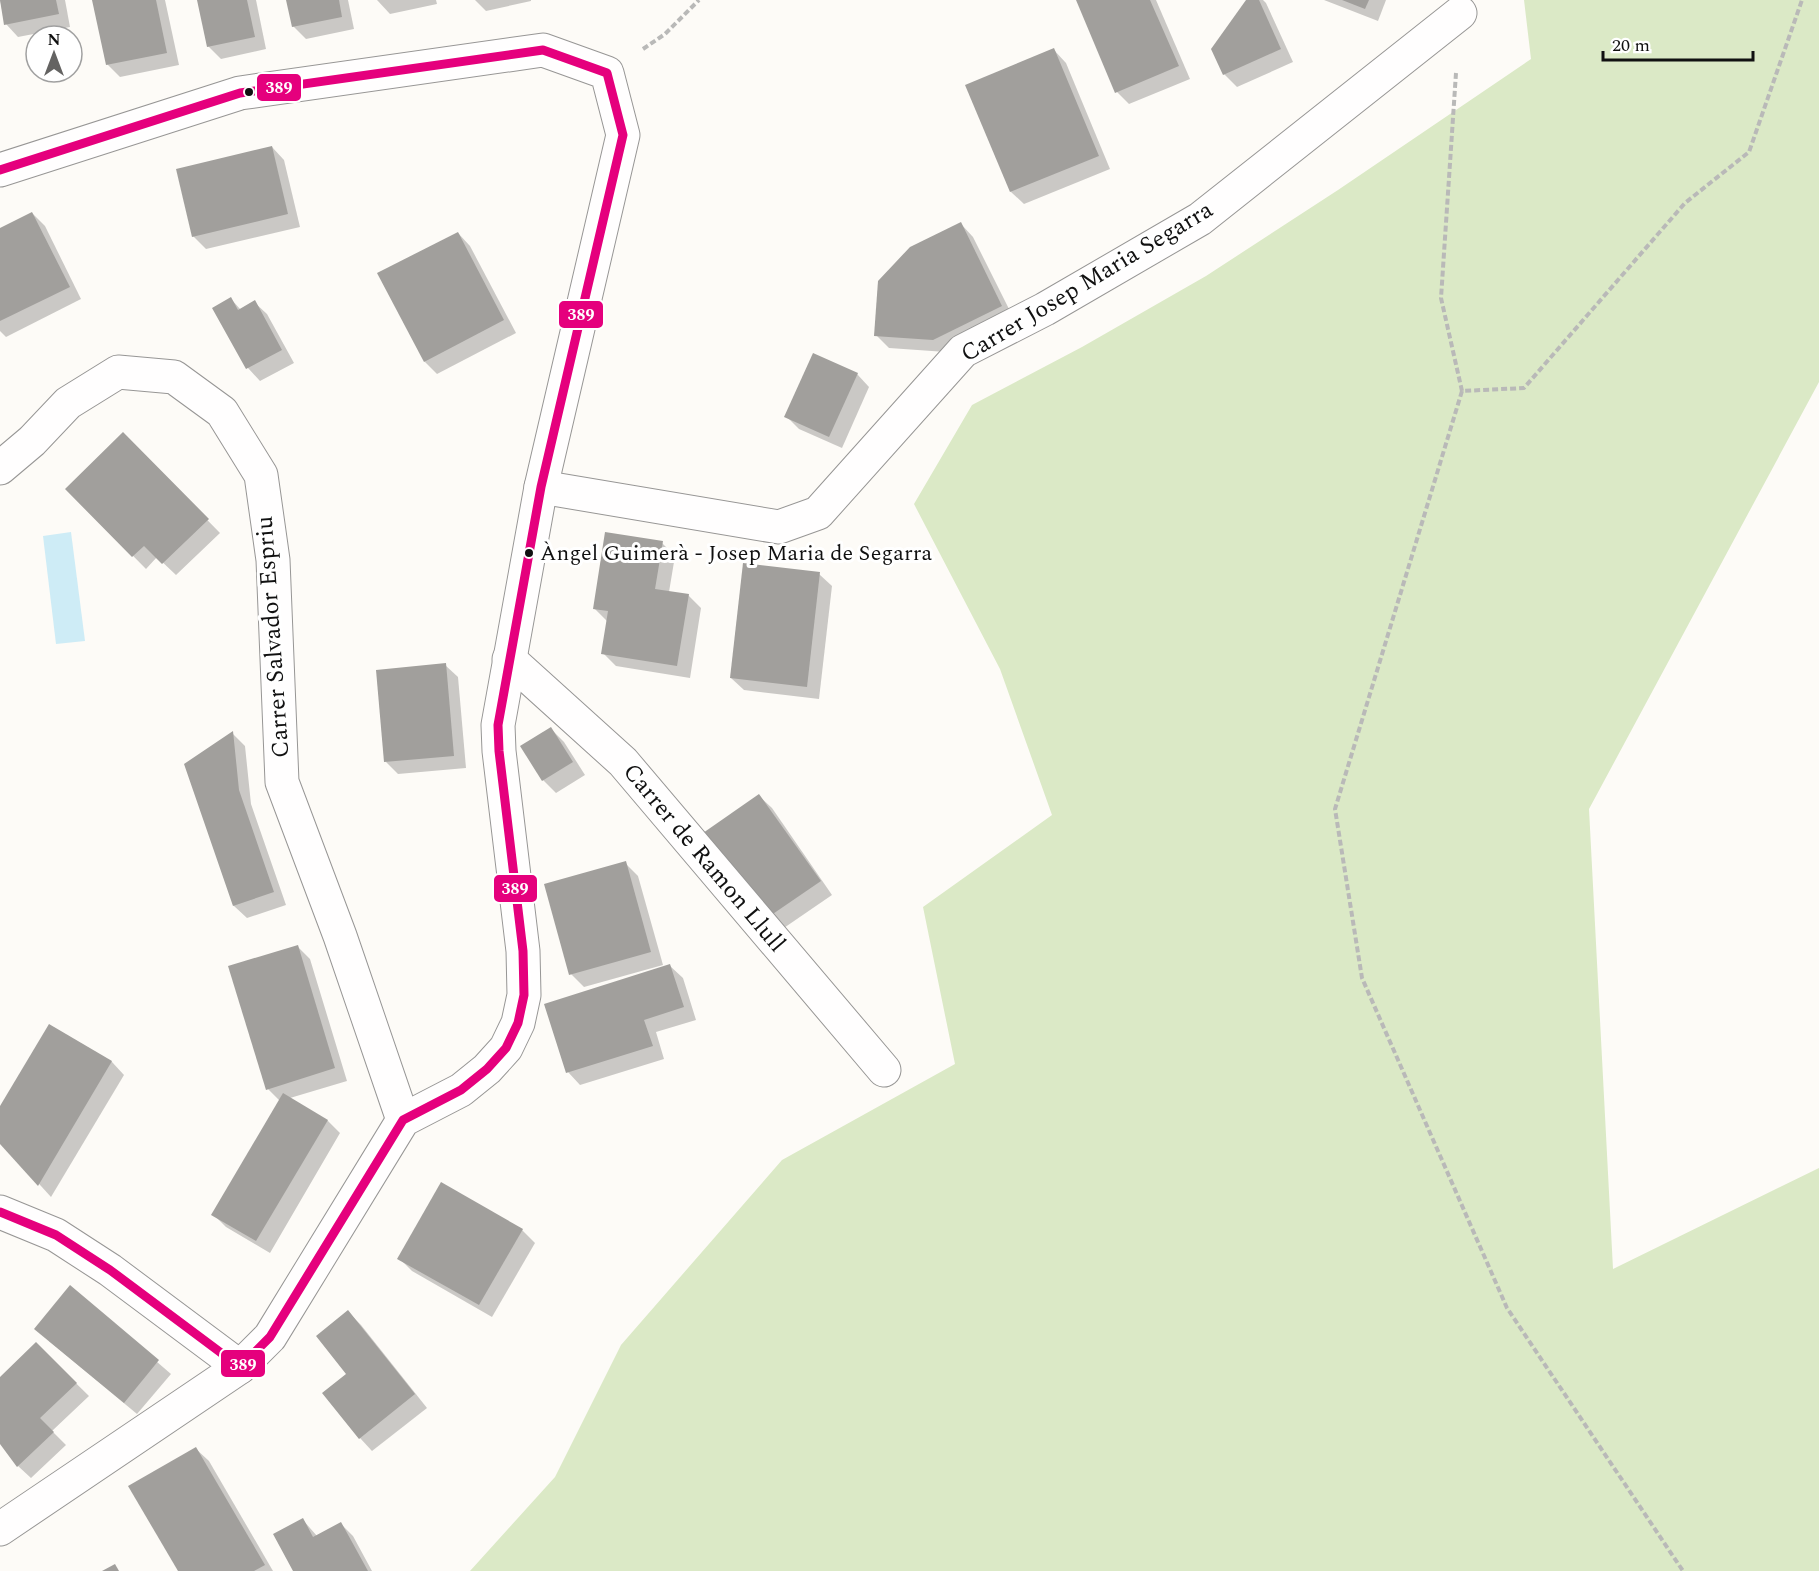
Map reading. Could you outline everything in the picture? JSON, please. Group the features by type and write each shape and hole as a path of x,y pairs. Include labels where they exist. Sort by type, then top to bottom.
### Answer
{"street":[{"name":"Carrer Josep Maria Segarra","path":"541,487 779,527 818,513 963,351 1045,309 1200,219 1460,13"},
{"path":"0,170 240,93 543,50 607,72 623,135 541,487 498,725 499,751 523,951 524,995 518,1023 506,1048 487,1069 460,1090 403,1120 270,1337 240,1367 0,1529"},
{"name":"Carrer Salvador Espriu","path":"0,468 32,441 68,403 118,372 174,377 222,412 256,466 261,475 273,560 282,782 340,936 403,1120"},
{"name":"Carrer de Ramon Llull","path":"509,659 623,762 884,1070"},
{"path":"0,1212 56,1234 110,1270 240,1367"}],"path":[{"path":"607,72 665,34 699,0"},
{"path":"1462,391 1524,388 1685,203 1749,153 1802,0"},
{"path":"1460,13 1441,298 1462,391 1335,809 1362,978 1507,1308 1683,1571"}],"green space":[{"path":"1524,0 1819,0 1819,382 1589,809 1613,1269 1819,1168 1819,1571 470,1571 555,1477 621,1345 782,1160 955,1064 923,907 1052,815 1000,669 914,504 972,405 1082,347 1206,276 1531,59"}],"water":[{"path":"71,532 85,641 56,644 43,536"}],"building":[{"path":"0,0 56,0 59,14 4,25"},
{"path":"92,0 156,0 167,53 106,65"},
{"path":"197,0 247,0 255,37 207,47"},
{"path":"286,0 339,0 342,17 292,27"},
{"path":"1076,0 1150,0 1179,66 1115,93"},
{"path":"1246,0 1259,0 1281,49 1223,75 1211,49"},
{"path":"1342,0 1369,0 1365,9"},
{"path":"1054,48 1099,156 1010,192 965,85"},
{"path":"272,146 288,214 192,237 176,169"},
{"path":"32,212 70,287 0,321 0,228"},
{"path":"961,222 1002,306 933,340 874,336 878,281 910,247"},
{"path":"458,232 504,320 424,362 377,273"},
{"path":"231,297 238,310 255,300 282,350 246,369 212,308"},
{"path":"813,353 858,373 829,437 784,417"},
{"path":"123,432 209,519 162,564 144,546 132,557 65,489"},
{"path":"605,532 663,541 655,589 689,594 677,666 601,654 608,611 593,609"},
{"path":"743,563 820,572 807,687 730,678"},
{"path":"446,663 454,756 384,762 376,670"},
{"path":"551,727 573,762 542,781 520,746"},
{"path":"233,731 239,790 274,892 233,906 184,764"},
{"path":"759,794 821,881 764,920 703,833"},
{"path":"626,861 651,952 569,975 544,884"},
{"path":"298,945 335,1068 266,1090 228,966"},
{"path":"670,964 684,1007 644,1020 653,1046 566,1073 544,1004"},
{"path":"49,1024 112,1061 38,1186 0,1144 0,1106"},
{"path":"283,1093 328,1120 256,1241 211,1215"},
{"path":"441,1182 523,1229 479,1305 397,1259"},
{"path":"70,1285 159,1360 124,1403 34,1329"},
{"path":"348,1310 415,1394 359,1439 322,1393 346,1374 316,1336"},
{"path":"36,1342 77,1383 40,1418 54,1432 17,1467 0,1444 0,1377"},
{"path":"196,1447 265,1565 254,1571 178,1571 128,1486"},
{"path":"303,1518 313,1537 341,1522 368,1571 293,1571 273,1534"},
{"path":"115,1564 119,1571 102,1571"}],"transit line":[{"name":"389","path":"0,170 240,93 543,50 607,73 623,135 541,487 498,725 499,751 523,951 524,995 518,1023 506,1048 487,1069 461,1090 403,1120 270,1337 240,1367 110,1270 56,1235 0,1212"}],"place":[{"name":"Àngel Guimerà - Josep Maria de Segarra","path":"529,553"}]}
